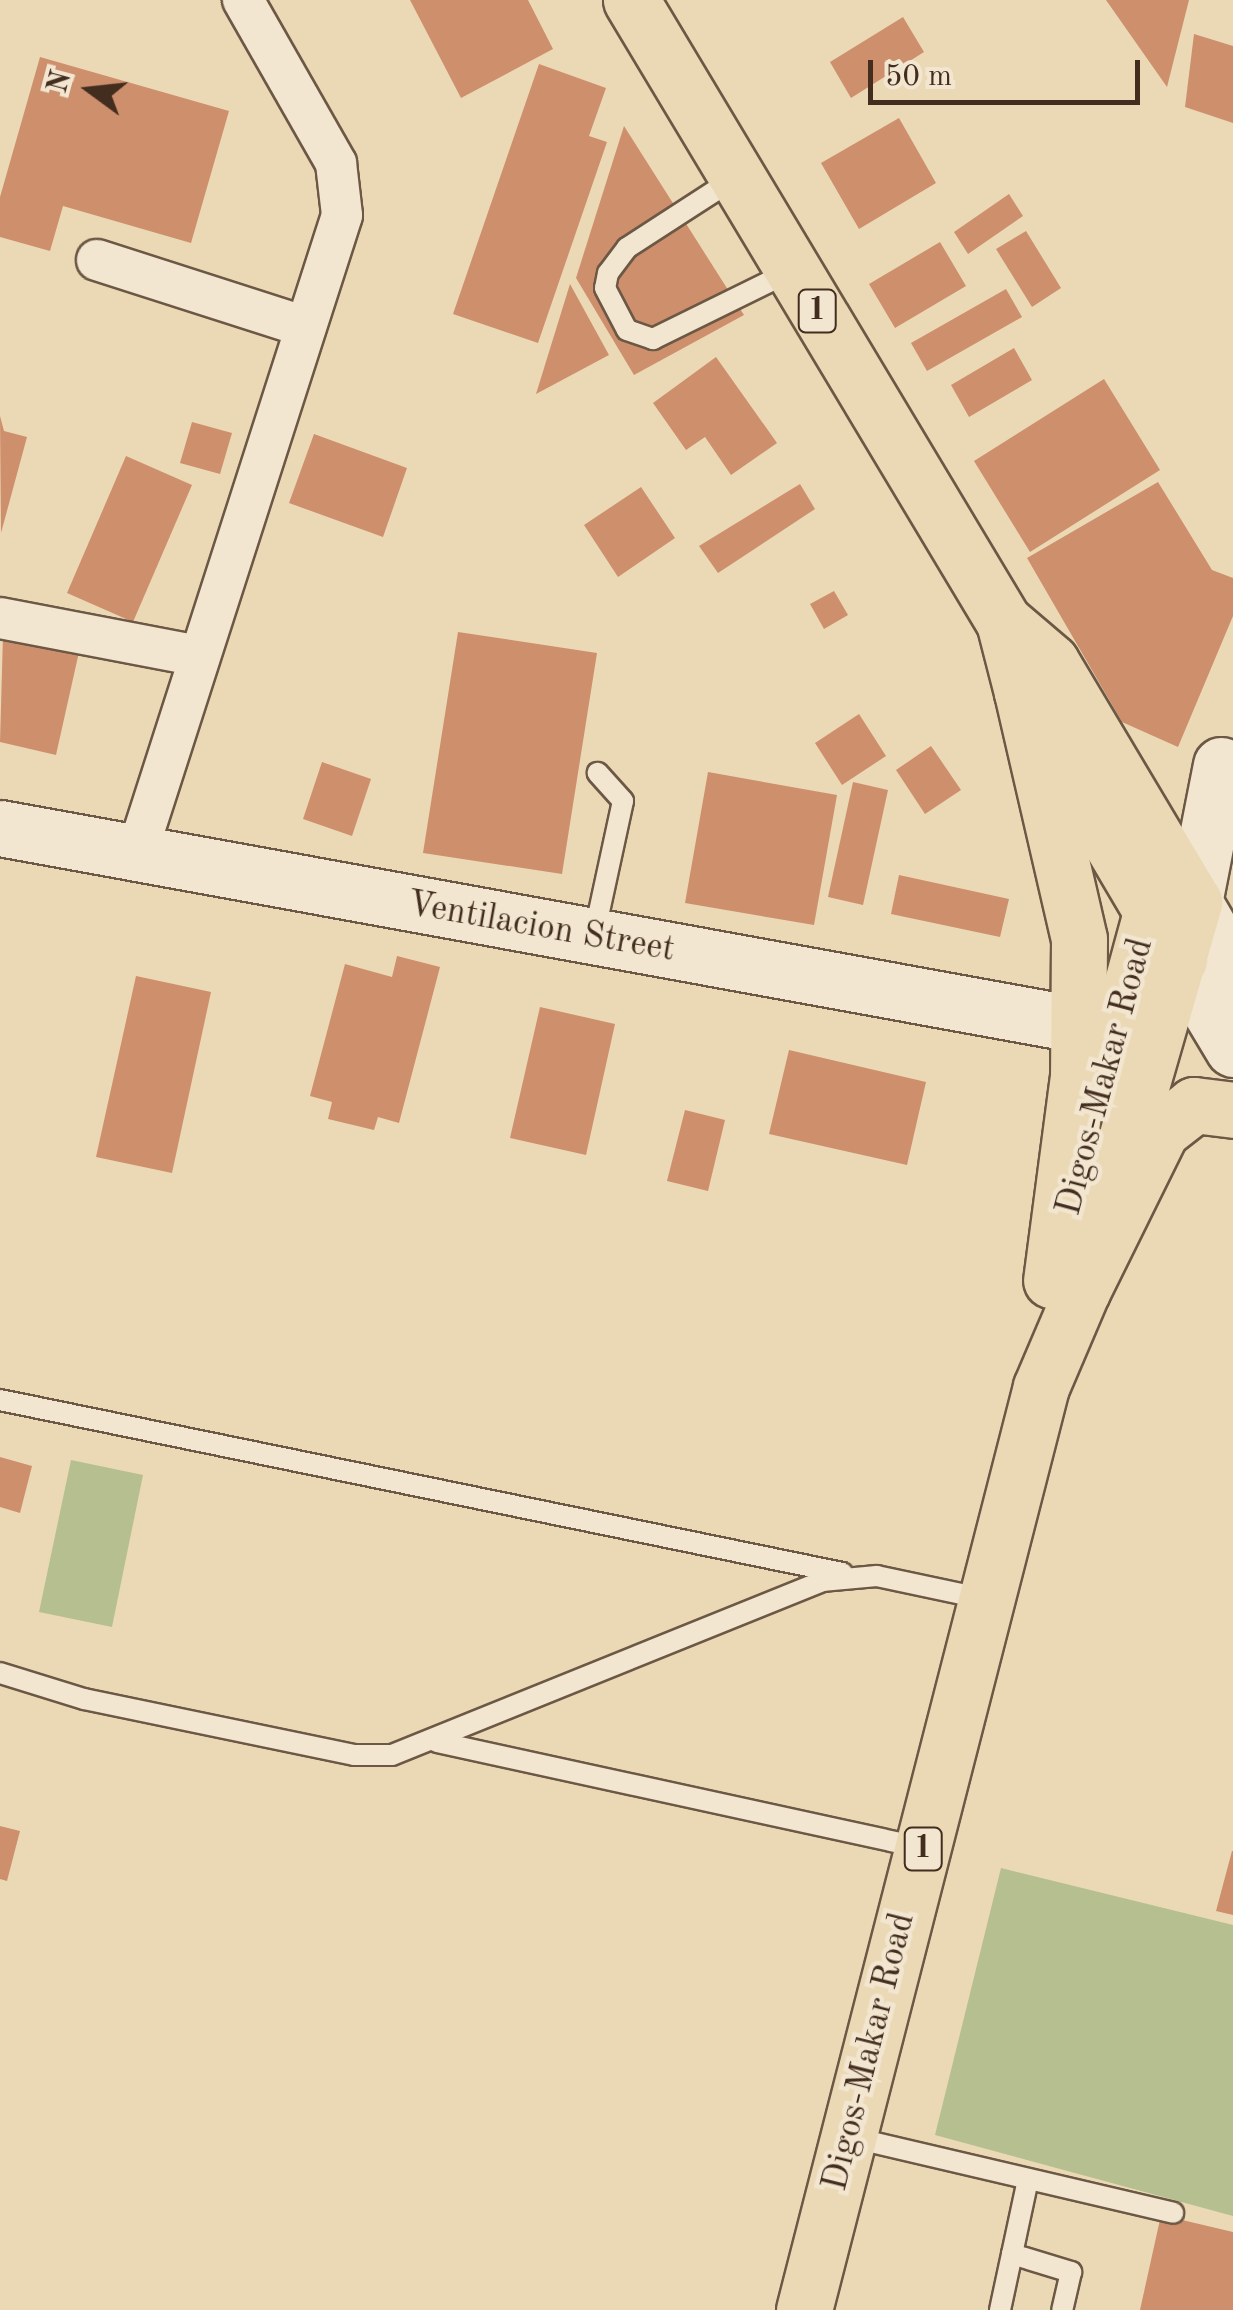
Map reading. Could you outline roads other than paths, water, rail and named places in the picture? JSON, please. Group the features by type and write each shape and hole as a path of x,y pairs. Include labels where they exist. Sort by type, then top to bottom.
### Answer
{"main road":[{"name":"Digos-Makar Road","path":"631,0 1004,622 1022,692 1173,907 1067,1286 804,2310"},
{"name":"Digos-Makar Road","path":"1004,622 1051,662 1166,855"},
{"path":"1022,692 1069,867 1082,1025 1067,1286"},
{"name":"1","path":"1166,855 1179,959"},
{"name":"Digos-Makar Road","path":"1067,1286 1179,959"},
{"path":"1067,1286 1161,1131 1194,1106 1233,1110"}],"street":[{"path":"136,856 306,327 336,255 336,163 244,0"},
{"path":"96,260 306,327"},
{"path":"0,618 200,656"},
{"path":"1166,855 1227,750"},
{"path":"1227,750 1173,907 1233,969"},
{"name":"Ventilacion Street","path":"0,828 136,856 1082,1025"},
{"path":"1179,959 1233,1049"}],"lane":[{"path":"737,176 627,248 608,273 604,288 627,330 653,338 793,270"},
{"path":"594,937 623,802 598,773"},
{"path":"0,1400 987,1599"},
{"path":"0,1672 354,1755 437,1742 696,1627 849,1574"},
{"path":"437,1742 923,1848"},
{"path":"848,2136 1172,2213"},
{"path":"1000,2310 1028,2179"},
{"path":"1012,2254 1071,2272 1062,2310"}]}
